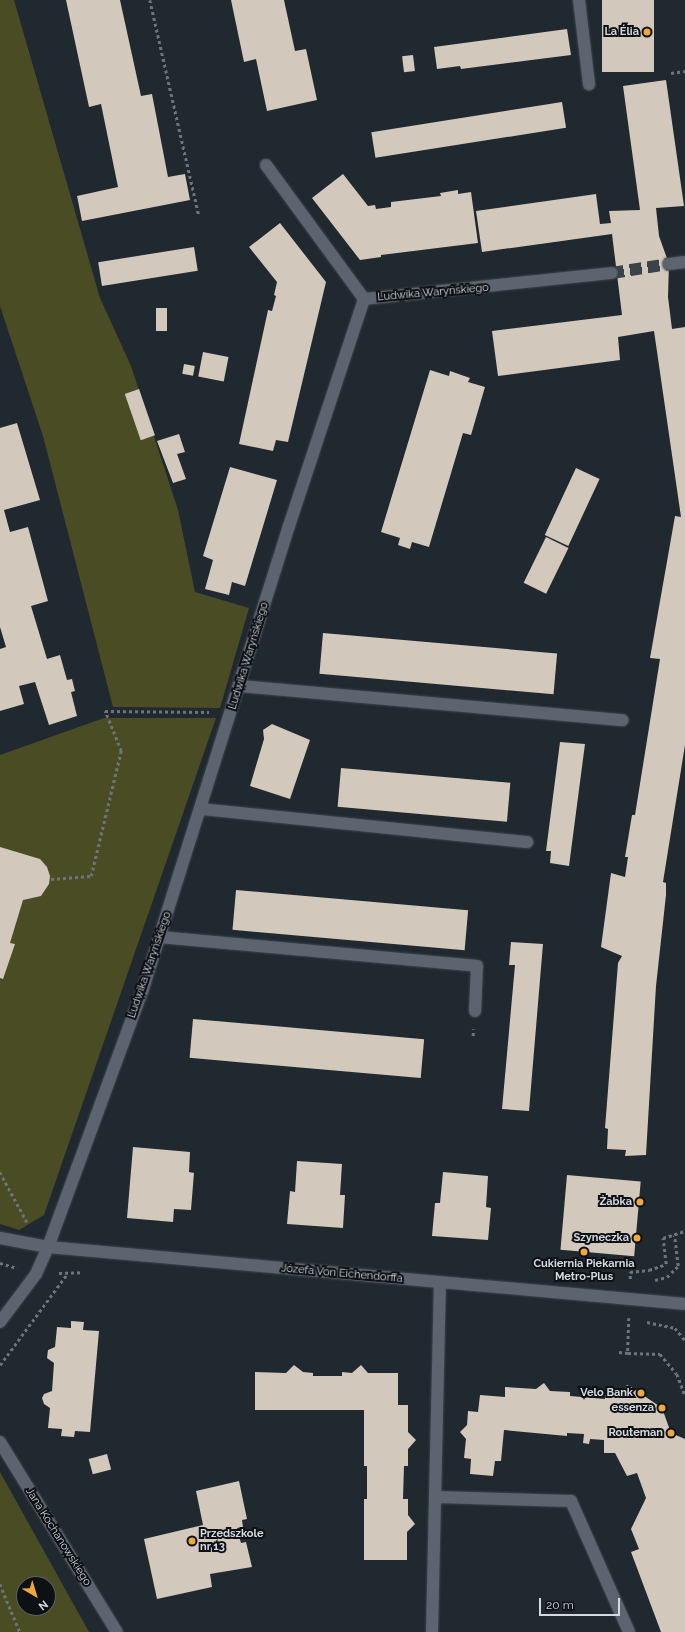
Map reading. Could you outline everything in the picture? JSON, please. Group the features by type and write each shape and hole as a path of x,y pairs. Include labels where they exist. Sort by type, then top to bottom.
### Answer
{"street":[{"path":"579,0 589,84"},
{"path":"266,165 364,299"},
{"path":"669,264 685,262"},
{"name":"Ludwika Waryńskiego","path":"0,1322 36,1274 48,1247 160,937 232,712 289,526 364,299 612,273"},
{"path":"240,686 622,720"},
{"path":"200,809 527,842"},
{"path":"160,937 478,966 475,1011"},
{"name":"Józefa Von Eichendorffa","path":"0,1238 48,1247 440,1283 630,1297 685,1304"},
{"path":"432,1632 440,1283"},
{"name":"Jana Kochanowskiego","path":"0,1442 117,1632"},
{"path":"435,1497 571,1501 629,1632"}],"path":[{"path":"150,0 199,216"},
{"path":"671,73 685,71"},
{"path":"51,879 91,876 121,751 105,711 232,712"},
{"path":"630,1282 630,1272 649,1270 666,1264 663,1238 685,1232"},
{"path":"649,1282 667,1277 678,1266 674,1235"},
{"path":"0,1365 67,1273"},
{"path":"622,1281 636,1282"},
{"path":"628,1353 630,1297"},
{"path":"629,1318 637,1320"},
{"path":"644,1322 675,1328 685,1340"},
{"path":"619,1352 660,1354 677,1374 685,1395"},
{"path":"0,1584 20,1632"}],"green space":[{"path":"0,0 14,0 100,298 131,366 178,510 195,592 249,608 220,708 113,707 43,436 0,306"},
{"path":"104,718 216,718 44,1215 19,1230 0,1224 0,755"},
{"path":"0,1472 89,1632 0,1632"}],"building":[{"path":"66,0 120,0 141,96 152,94 168,177 185,174 190,200 82,221 77,196 118,187 101,104 89,107"},
{"path":"231,0 284,0 295,51 306,49 317,100 267,111 256,59 244,62"},
{"path":"602,0 654,0 654,72 602,72"},
{"path":"567,29 571,55 461,69 460,66 437,69 434,47"},
{"path":"413,55 415,71 404,72 402,56"},
{"path":"666,80 684,206 656,208 659,236 669,264 668,297 672,329 685,327 685,745 663,882 666,883 666,895 656,986 646,1155 625,1156 626,1150 607,1149 608,1129 605,1128 618,963 622,956 601,947 611,873 625,877 628,857 625,857 632,815 635,815 660,659 650,658 675,516 681,517 654,331 618,337 620,360 498,376 492,331 622,315 612,234 482,252 476,211 596,194 600,224 611,223 609,211 640,210 623,86"},
{"path":"562,102 566,128 375,158 371,132"},
{"path":"343,174 368,206 375,205 376,209 391,207 391,202 441,196 440,193 458,190 458,194 471,192 478,243 381,255 381,257 360,260 312,198"},
{"path":"280,223 326,282 288,442 276,440 273,451 239,444 268,310 272,311 276,296 274,295 277,282 249,247"},
{"path":"194,247 198,271 102,286 98,262"},
{"path":"156,308 167,308 167,331 156,331"},
{"path":"203,352 229,357 224,382 198,377"},
{"path":"184,364 195,366 193,376 182,374"},
{"path":"430,370 449,376 450,371 470,378 468,382 485,387 471,435 463,433 429,547 412,542 410,549 398,545 400,538 381,532"},
{"path":"139,389 155,435 141,440 125,394"},
{"path":"17,423 40,500 4,510 10,532 28,527 48,601 31,606 47,659 60,655 67,680 72,679 75,691 71,692 77,716 49,725 35,682 19,686 24,704 0,711 0,649 6,647 0,627 0,428"},
{"path":"179,434 185,452 177,454 186,479 173,483 157,441"},
{"path":"230,467 277,480 245,586 232,582 229,595 205,589 213,560 203,556"},
{"path":"576,468 600,479 568,546 545,535"},
{"path":"546,537 568,548 546,594 524,583"},
{"path":"323,633 557,653 554,694 319,674"},
{"path":"272,724 310,740 290,799 250,786 264,739 263,730"},
{"path":"560,742 585,744 569,866 550,863 551,851 546,851"},
{"path":"341,768 510,783 507,822 338,807"},
{"path":"0,847 40,859 47,867 50,876 49,884 41,896 23,900 10,943 15,944 3,979 0,978"},
{"path":"236,890 468,910 465,950 233,930"},
{"path":"511,942 543,944 529,1111 502,1109 515,965 509,965"},
{"path":"193,1019 424,1039 421,1078 190,1058"},
{"path":"133,1147 190,1152 189,1172 194,1173 191,1210 174,1209 173,1222 127,1218"},
{"path":"297,1161 342,1164 340,1195 345,1195 343,1228 287,1224 290,1191 295,1192"},
{"path":"443,1172 488,1176 486,1207 491,1208 488,1240 432,1236 435,1203 440,1203"},
{"path":"567,1175 641,1181 634,1256 560,1250"},
{"path":"71,1321 84,1322 83,1330 99,1331 90,1432 75,1431 74,1437 61,1436 62,1429 48,1428 50,1408 44,1404 42,1398 44,1394 52,1391 54,1363 47,1358 48,1350 55,1347 57,1327 71,1328"},
{"path":"294,1365 303,1372 313,1373 313,1376 342,1376 342,1372 352,1373 361,1365 368,1373 398,1373 398,1405 408,1405 408,1432 416,1440 408,1449 408,1466 404,1466 403,1499 408,1499 408,1515 415,1524 407,1532 407,1560 364,1560 364,1499 367,1499 367,1466 364,1466 364,1410 255,1410 255,1372 286,1373"},
{"path":"544,1383 550,1391 570,1392 570,1396 605,1399 605,1395 619,1396 627,1385 662,1408 671,1433 685,1439 685,1632 661,1632 631,1552 639,1549 631,1529 646,1498 637,1473 627,1476 615,1453 604,1453 604,1440 590,1439 589,1444 583,1443 584,1434 567,1433 567,1436 504,1430 501,1461 495,1461 493,1476 470,1474 471,1459 464,1458 466,1439 460,1432 467,1425 468,1411 478,1412 480,1395 505,1397 505,1387 536,1389"},
{"path":"107,1454 111,1469 93,1474 89,1459"},
{"name":"Przedszkole nr 13","path":"239,1481 247,1519 242,1520 243,1527 237,1528 241,1543 246,1542 252,1567 210,1574 212,1587 157,1599 144,1539 203,1525 196,1491"}],"tunnel":[{"path":"612,273 669,264"}],"place":[{"name":"La Élia","path":"647,32"},
{"name":"Żabka","path":"640,1202"},
{"name":"Szyneczka","path":"637,1238"},
{"name":"Cukiernia Piekarnia Metro-Plus","path":"584,1252"},
{"name":"Velo Bank","path":"641,1393"},
{"name":"essenza","path":"662,1408"},
{"name":"Routeman","path":"671,1433"},
{"name":"Przedszkole nr 13","path":"192,1541"}]}
